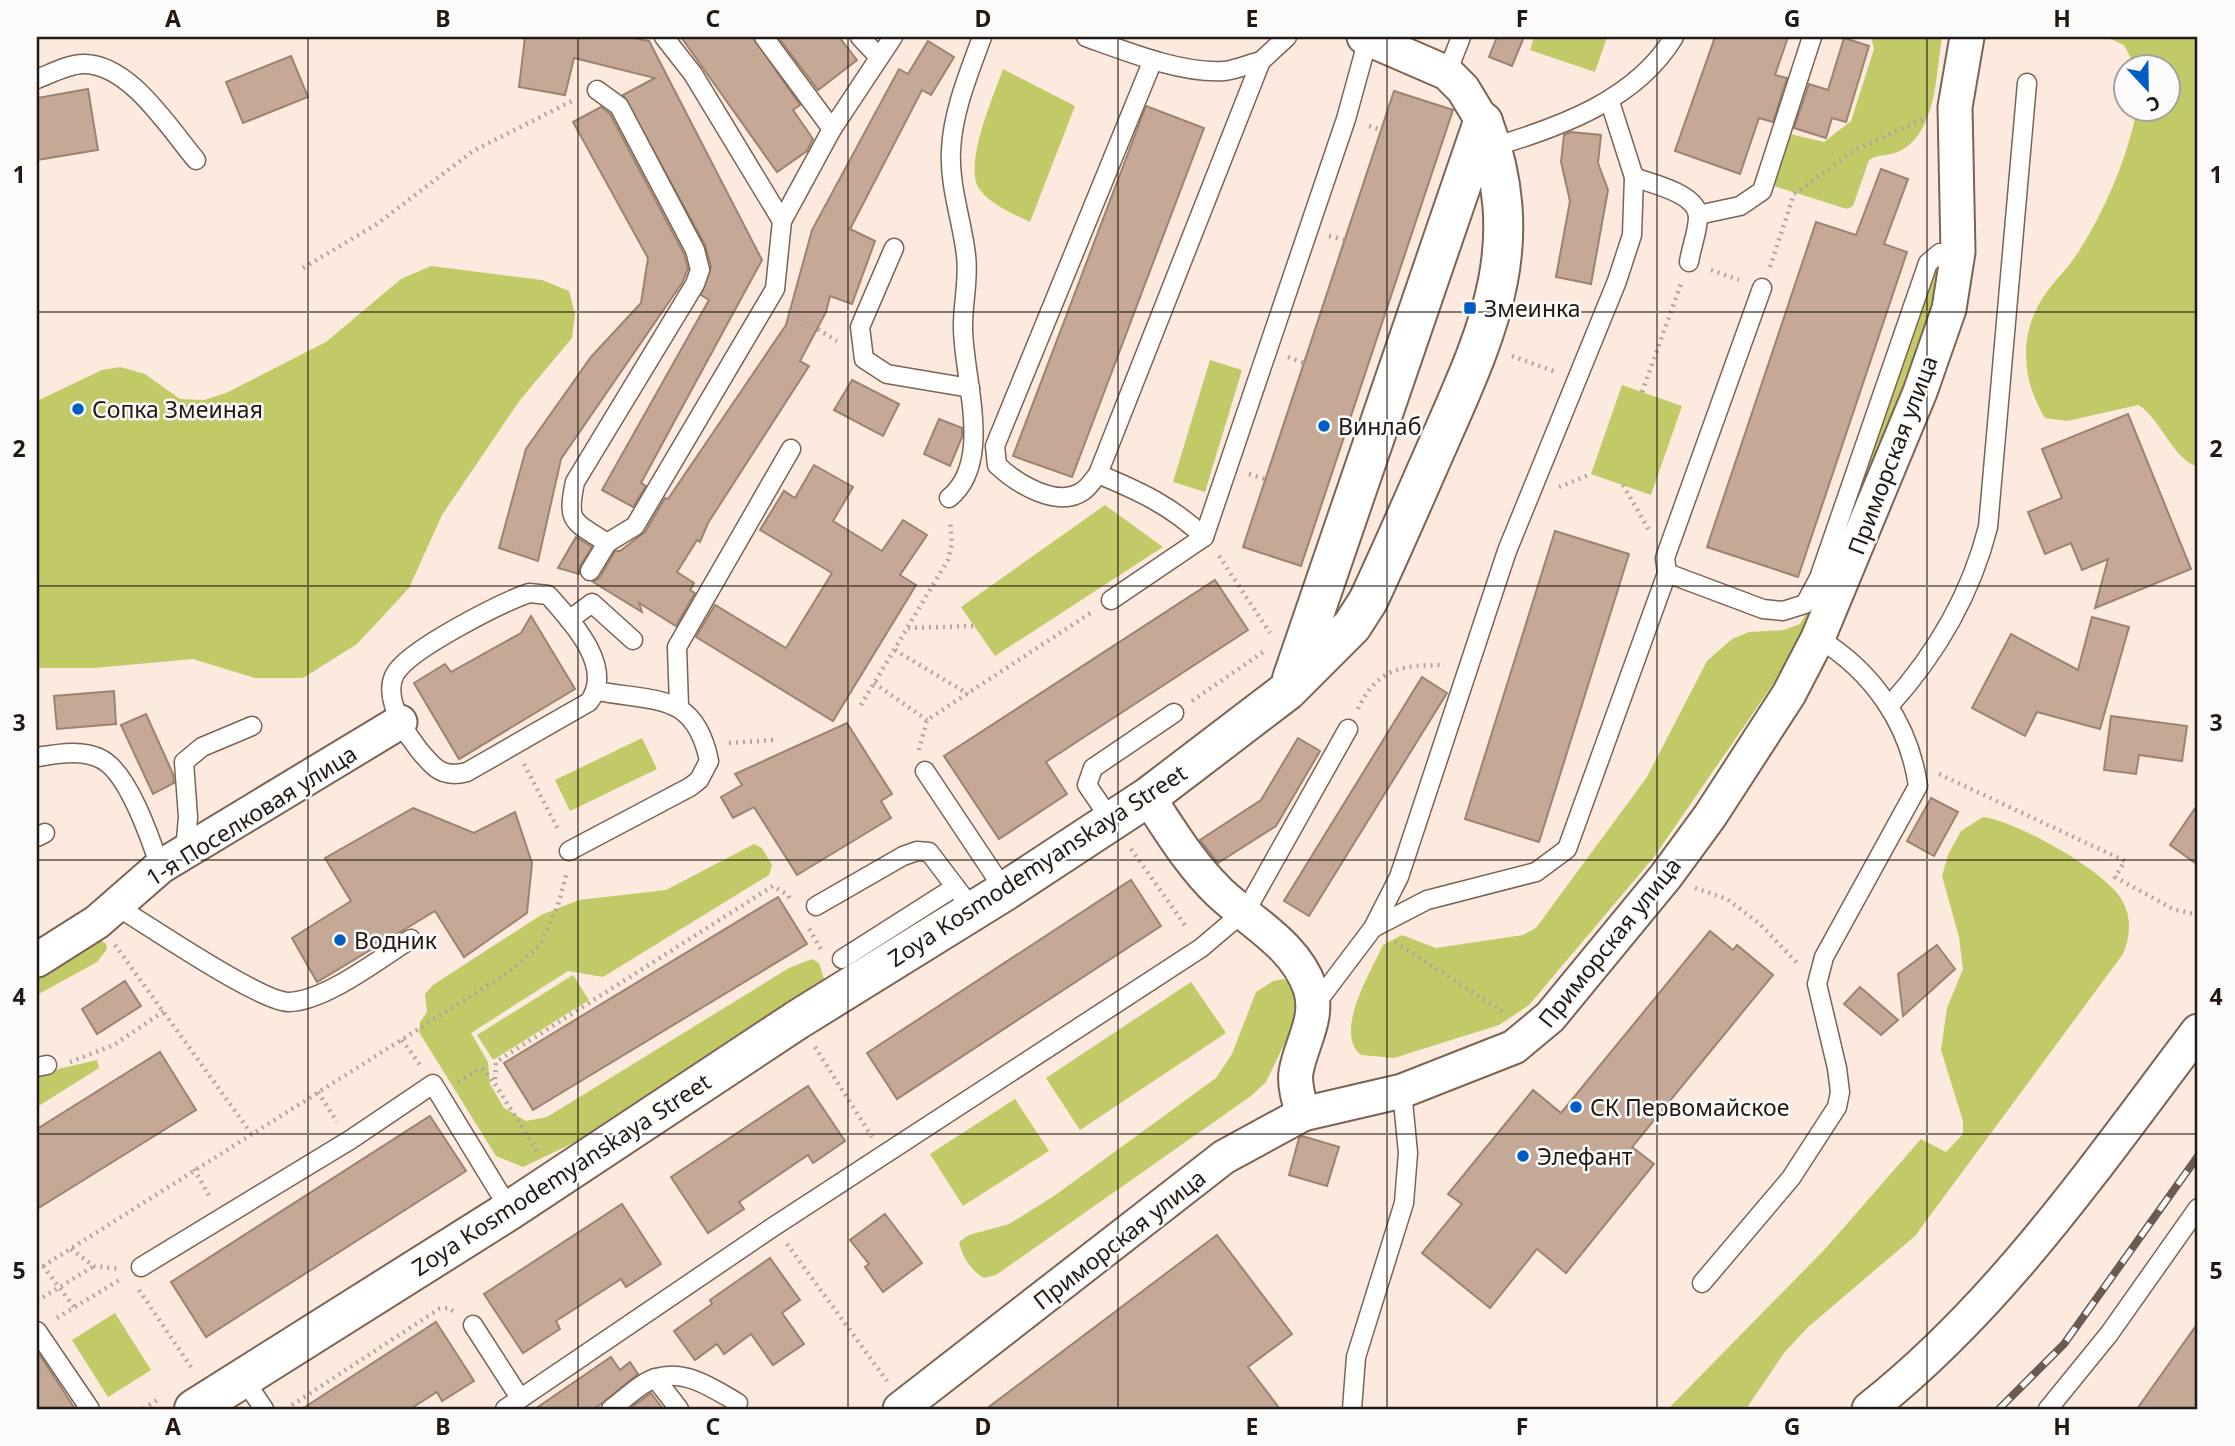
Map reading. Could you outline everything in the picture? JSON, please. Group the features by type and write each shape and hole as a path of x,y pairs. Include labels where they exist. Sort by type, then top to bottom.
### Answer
{"main road":[{"name":"Zoya Kosmodemyanskaya Street","path":"195,1392 243,1378 510,1210 797,1020 978,896 1148,797 1287,691 1352,626 1368,601 1482,345 1492,315 1502,260 1503,220 1488,134"},
{"path":"1287,691 1488,134"}],"street":[{"name":"Приморская улица","path":"903,1407 1224,1157 1303,1114 1402,1091 1514,1047 1535,1032 1666,876 1710,816 1789,694 1818,638 1920,392 1949,309 1958,252 1955,107 1967,37"},
{"name":"Zoya Kosmodemyanskaya Street","path":"1366,38 1447,73 1463,89 1488,134"},
{"name":"1-я Поселковая улица","path":"37,960 107,914 172,860 400,722"},
{"path":"1148,797 1191,861 1220,892 1273,936 1296,962 1310,988 1314,1006 1296,1073 1303,1114"},
{"path":"1870,1409 1918,1370 1997,1292 2198,1031"}],"lane":[{"path":"664,37 693,74 782,222"},
{"path":"764,37 832,129"},
{"path":"860,37 878,57"},
{"path":"590,571 607,543 635,526 775,289 782,222 832,129 893,37"},
{"path":"949,498 960,489 972,459 970,388 963,324 966,256 955,205 951,150 958,106 982,37"},
{"path":"1086,37 1153,60 1223,71 1261,61"},
{"path":"1153,60 995,446 997,465 1014,480 1046,494 1066,498 1084,491 1098,474 1261,61 1287,37"},
{"path":"1447,73 1461,37"},
{"path":"1488,134 1522,138 1610,102 1641,77 1664,53 1674,37"},
{"path":"1698,215 1740,206 1762,191 1812,37"},
{"path":"1111,600 1204,537 1346,118 1366,38"},
{"path":"37,79 82,63 116,71 152,107 196,160"},
{"path":"1890,705 1945,633 1981,557 1988,527 2027,83"},
{"path":"597,90 619,106 695,250 700,270 682,308 575,482 569,509 575,521 607,543"},
{"path":"1314,1006 1373,928 1399,877 1507,551 1632,235 1634,177 1610,102"},
{"path":"1634,177 1686,198 1698,215 1689,262"},
{"path":"894,248 860,327 864,359 887,374 970,388"},
{"path":"1666,565 1763,609 1783,611 1805,604 1819,578 1928,263 1940,253 1958,252"},
{"path":"1373,928 1427,900 1536,872 1567,849 1762,288"},
{"path":"678,706 677,647 790,449"},
{"path":"1098,474 1151,495 1180,514 1204,537"},
{"path":"529,593 548,595 569,620 593,656 597,691 589,702 467,772 453,775 437,769 400,722 391,693 394,676 402,664 507,601 529,593"},
{"path":"569,620 592,603 634,639"},
{"path":"1702,1283 1791,1178 1837,1107 1838,1068 1818,984 1830,945 1918,786 1915,763 1890,705 1842,653 1818,638"},
{"path":"569,851 699,780 709,761 706,744 696,723 678,706 597,691"},
{"path":"1111,820 1087,785 1093,768 1174,713"},
{"path":"172,860 188,817 184,762 202,747 252,726"},
{"path":"505,1409 884,1155 1200,948 1244,912 1320,784 1348,729"},
{"path":"37,757 71,752 102,759 121,781 172,860"},
{"path":"925,772 978,896"},
{"path":"816,906 903,856 917,851 929,852 978,896"},
{"path":"835,959 978,896"},
{"path":"107,914 259,992 288,1002 323,993 411,939"},
{"path":"135,1271 221,1216 350,1140 433,1084 510,1210"},
{"path":"1352,1409 1356,1357 1404,1203 1408,1153 1402,1091"},
{"path":"2048,1409 2109,1334 2198,1208"},
{"path":"473,1325 520,1398"},
{"path":"38,1330 90,1409"},
{"path":"611,1409 655,1378 685,1376 738,1404"},
{"path":"243,1378 264,1409"},
{"path":"655,1378 678,1409"}],"path":[{"path":"303,268 377,224 481,146 597,90"},
{"path":"1642,392 1689,262 1762,288 1794,194 1856,150 1889,132 1955,107"},
{"path":"785,310 815,326"},
{"path":"1482,345 1575,379"},
{"path":"1622,485 1666,565"},
{"path":"861,705 948,560 952,543 949,498"},
{"path":"1230,569 1268,627 1271,638"},
{"path":"925,772 918,746 927,720 1111,600"},
{"path":"908,628 975,626"},
{"path":"1174,713 1269,648"},
{"path":"895,650 968,694"},
{"path":"1348,729 1367,688 1382,676 1411,666 1470,665"},
{"path":"874,683 927,720"},
{"path":"706,744 774,740"},
{"path":"1915,763 2125,861 2115,877 2174,909 2198,915"},
{"path":"37,1270 512,970 541,944 565,885 569,851 529,772"},
{"path":"1149,873 1200,948"},
{"path":"1666,876 1727,899 1760,924 1818,984"},
{"path":"495,1084 496,1062 773,886 788,895 794,906"},
{"path":"107,914 164,1011 251,1133"},
{"path":"807,927 835,959"},
{"path":"1373,928 1535,1032"},
{"path":"42,1066 75,1062 114,1045 164,1011"},
{"path":"482,1068 495,1084 541,1158"},
{"path":"835,1077 884,1155"},
{"path":"318,1092 335,1118"},
{"path":"194,1169 221,1216"},
{"path":"788,1247 903,1407"},
{"path":"71,1250 94,1266 135,1271"},
{"path":"43,1266 74,1307"},
{"path":"37,1301 94,1266"},
{"path":"38,1330 135,1271"},
{"path":"135,1271 195,1392"},
{"path":"285,1409 439,1308 449,1308 473,1325"}],"green space":[{"path":"1534,37 1607,37 1595,72 1530,50"},
{"path":"1871,37 1942,37 1933,100 1921,130 1912,142 1900,151 1869,160 1853,206 1847,209 1774,186 1790,134 1824,142 1851,121 1874,49"},
{"path":"2106,37 2198,37 2198,467 2181,456 2153,419 2138,405 2067,421 2045,418 2031,388 2027,372 2027,339 2037,308 2075,257 2098,218 2121,165 2134,122 2182,122 2182,52 2128,52 2124,45"},
{"path":"1003,69 1075,106 1030,222 991,200 980,190 975,179 981,131"},
{"path":"431,266 542,280 569,291 575,314 572,338 520,400 442,515 409,588 357,644 303,678 255,678 193,659 94,668 37,668 37,401 102,370 120,367 145,374 180,399 204,400 226,393 326,342 401,279"},
{"path":"1935,271 1939,271 1932,318 1811,629 1654,857 1529,1005 1499,1025 1394,1058 1361,1055 1353,1045 1352,1017 1363,986 1383,945 1402,935 1436,948 1523,935 1536,928 1647,777 1707,661 1732,639 1749,632 1784,630 1800,624 1814,601"},
{"path":"1210,360 1242,370 1205,492 1173,482"},
{"path":"1622,385 1682,406 1651,495 1591,474"},
{"path":"1105,505 1163,547 995,656 961,607"},
{"path":"642,738 657,769 570,811 555,780"},
{"path":"1983,817 2017,828 2060,850 2100,877 2114,890 2126,908 2129,921 2123,954 1915,1236 1807,1328 1784,1353 1746,1409 1668,1409 1826,1248 1921,1139 1946,1152 1963,1134 1963,1121 1941,1050 1947,1008 1963,969 1959,937 1942,876 1948,855 1961,831"},
{"path":"754,844 762,848 772,865 769,875 603,977 568,971 471,1033 488,1062 490,1084 504,1108 526,1121 547,1117 789,968 812,959 819,963 824,979 818,988 586,1137 523,1167 496,1156 419,1032 420,1022 427,1012 425,994 433,985 541,915 579,900 666,890"},
{"path":"96,937 106,944 107,949 97,962 37,995 37,968"},
{"path":"573,975 589,1000 493,1060 477,1035"},
{"path":"1284,979 1291,985 1302,1007 1266,1082 1251,1096 996,1275 984,1278 971,1267 959,1242 969,1235 1009,1224 1054,1196 1216,1078 1232,1054 1256,992 1273,981"},
{"path":"1191,982 1226,1033 1080,1130 1046,1078"},
{"path":"97,1060 99,1068 37,1107 37,1074"},
{"path":"1015,1099 1049,1151 963,1206 930,1154"},
{"path":"115,1313 151,1370 108,1397 72,1340"}],"building":[{"path":"525,37 629,37 649,41 762,260 641,483 646,486 633,507 602,490 709,300 701,295 711,267 705,245 623,95 655,78 574,58 565,95 519,87"},
{"path":"681,37 753,37 800,105 793,110 813,139 807,151 777,172"},
{"path":"778,37 839,37 857,60 818,90"},
{"path":"1497,37 1524,37 1512,66 1489,57"},
{"path":"1715,37 1788,37 1775,75 1787,78 1773,122 1759,118 1740,174 1675,151"},
{"path":"1844,38 1869,46 1846,122 1832,118 1826,138 1794,128 1809,84 1828,90"},
{"path":"928,41 954,57 931,95 922,90 850,229 875,241 852,304 830,296 826,312 800,361 809,366 708,523 700,542 697,540 677,572 694,583 690,590 695,593 676,626 639,603 642,612 593,582 600,577 615,551 620,551 645,532 665,498 668,499 786,325 812,230 899,69 908,74"},
{"path":"291,56 308,97 243,123 226,82"},
{"path":"88,89 98,150 37,160 37,98"},
{"path":"1394,91 1453,110 1301,566 1243,547"},
{"path":"1146,106 1204,128 1072,477 1013,456"},
{"path":"601,107 610,114 684,254 688,269 682,283 561,459 538,561 499,548 526,449 591,357 641,303 648,258 573,122"},
{"path":"1571,132 1601,135 1598,163 1608,190 1591,284 1556,277 1570,201 1561,162 1564,135"},
{"path":"1881,169 1908,179 1884,244 1907,252 1798,577 1707,547 1816,222 1856,235"},
{"path":"852,380 899,404 883,436 834,410"},
{"path":"2128,414 2191,569 2095,608 2108,559 2082,570 2071,543 2045,554 2028,512 2062,498 2042,449"},
{"path":"939,419 962,428 962,437 950,466 924,454"},
{"path":"814,465 853,487 833,521 882,551 903,520 927,535 900,575 916,585 833,721 696,637 715,605 786,648 832,573 760,530 784,491 795,498"},
{"path":"1555,531 1629,554 1539,842 1465,819"},
{"path":"576,537 592,547 580,566 579,574 558,568"},
{"path":"1215,580 1248,630 1046,762 1067,794 999,839 944,756"},
{"path":"531,616 575,689 459,759 414,683 445,664 451,672 521,633"},
{"path":"2092,617 2129,627 2100,729 2037,712 2025,736 1972,708 2011,634 2078,670"},
{"path":"1422,677 1447,693 1309,916 1284,901"},
{"path":"114,691 116,724 57,729 54,696"},
{"path":"146,714 173,774 174,783 153,794 121,725"},
{"path":"2111,716 2187,726 2182,761 2139,755 2136,774 2104,770"},
{"path":"847,723 892,794 881,801 891,818 797,875 754,807 733,818 721,797 742,785 735,774"},
{"path":"1298,738 1320,751 1276,826 1218,863 1200,840 1261,800"},
{"path":"1931,798 1958,812 1934,856 1907,841"},
{"path":"2198,804 2198,865 2170,845"},
{"path":"413,808 474,833 515,812 532,863 527,913 464,957 435,911 317,982 292,938 351,901 325,858"},
{"path":"1131,880 1161,926 897,1099 867,1053"},
{"path":"778,897 807,944 533,1110 504,1063"},
{"path":"1710,931 1733,950 1737,945 1773,975 1632,1147 1654,1164 1566,1273 1537,1249 1490,1308 1422,1253 1462,1204 1448,1194 1533,1090 1561,1113"},
{"path":"1937,945 1955,969 1903,1016 1898,974"},
{"path":"125,981 141,1006 97,1034 82,1009"},
{"path":"1860,987 1898,1020 1881,1035 1844,1004"},
{"path":"160,1052 196,1110 37,1209 37,1129"},
{"path":"808,1086 845,1141 813,1163 808,1155 739,1202 744,1209 708,1233 671,1177"},
{"path":"430,1116 466,1171 206,1337 171,1282"},
{"path":"1302,1136 1339,1147 1327,1186 1289,1175 1299,1138"},
{"path":"622,1204 661,1264 626,1287 621,1279 556,1321 560,1329 523,1353 484,1294"},
{"path":"885,1214 922,1263 883,1292 865,1267 869,1264 850,1240"},
{"path":"1217,1235 1292,1334 1248,1367 1280,1409 986,1409"},
{"path":"770,1258 800,1300 782,1313 804,1344 773,1365 751,1334 724,1354 717,1344 695,1360 674,1331 712,1304 710,1300"},
{"path":"436,1322 474,1381 442,1401 437,1392 410,1409 302,1409"},
{"path":"2198,1323 2198,1409 2137,1409"},
{"path":"37,1351 55,1378 75,1409 37,1409"},
{"path":"611,1357 620,1370 630,1362 638,1374 601,1404 593,1409 535,1409"},
{"path":"651,1393 663,1409 629,1409"}],"railway":[{"path":"1999,1409 2064,1344 2198,1156"}],"place":[{"name":"Змеинка","path":"1470,308"},
{"name":"Сопка Змеиная","path":"78,409"},
{"name":"Винлаб","path":"1324,426"},
{"name":"Водник","path":"340,940"},
{"name":"СК Первомайское","path":"1576,1107"},
{"name":"Элефант","path":"1523,1156"}]}
